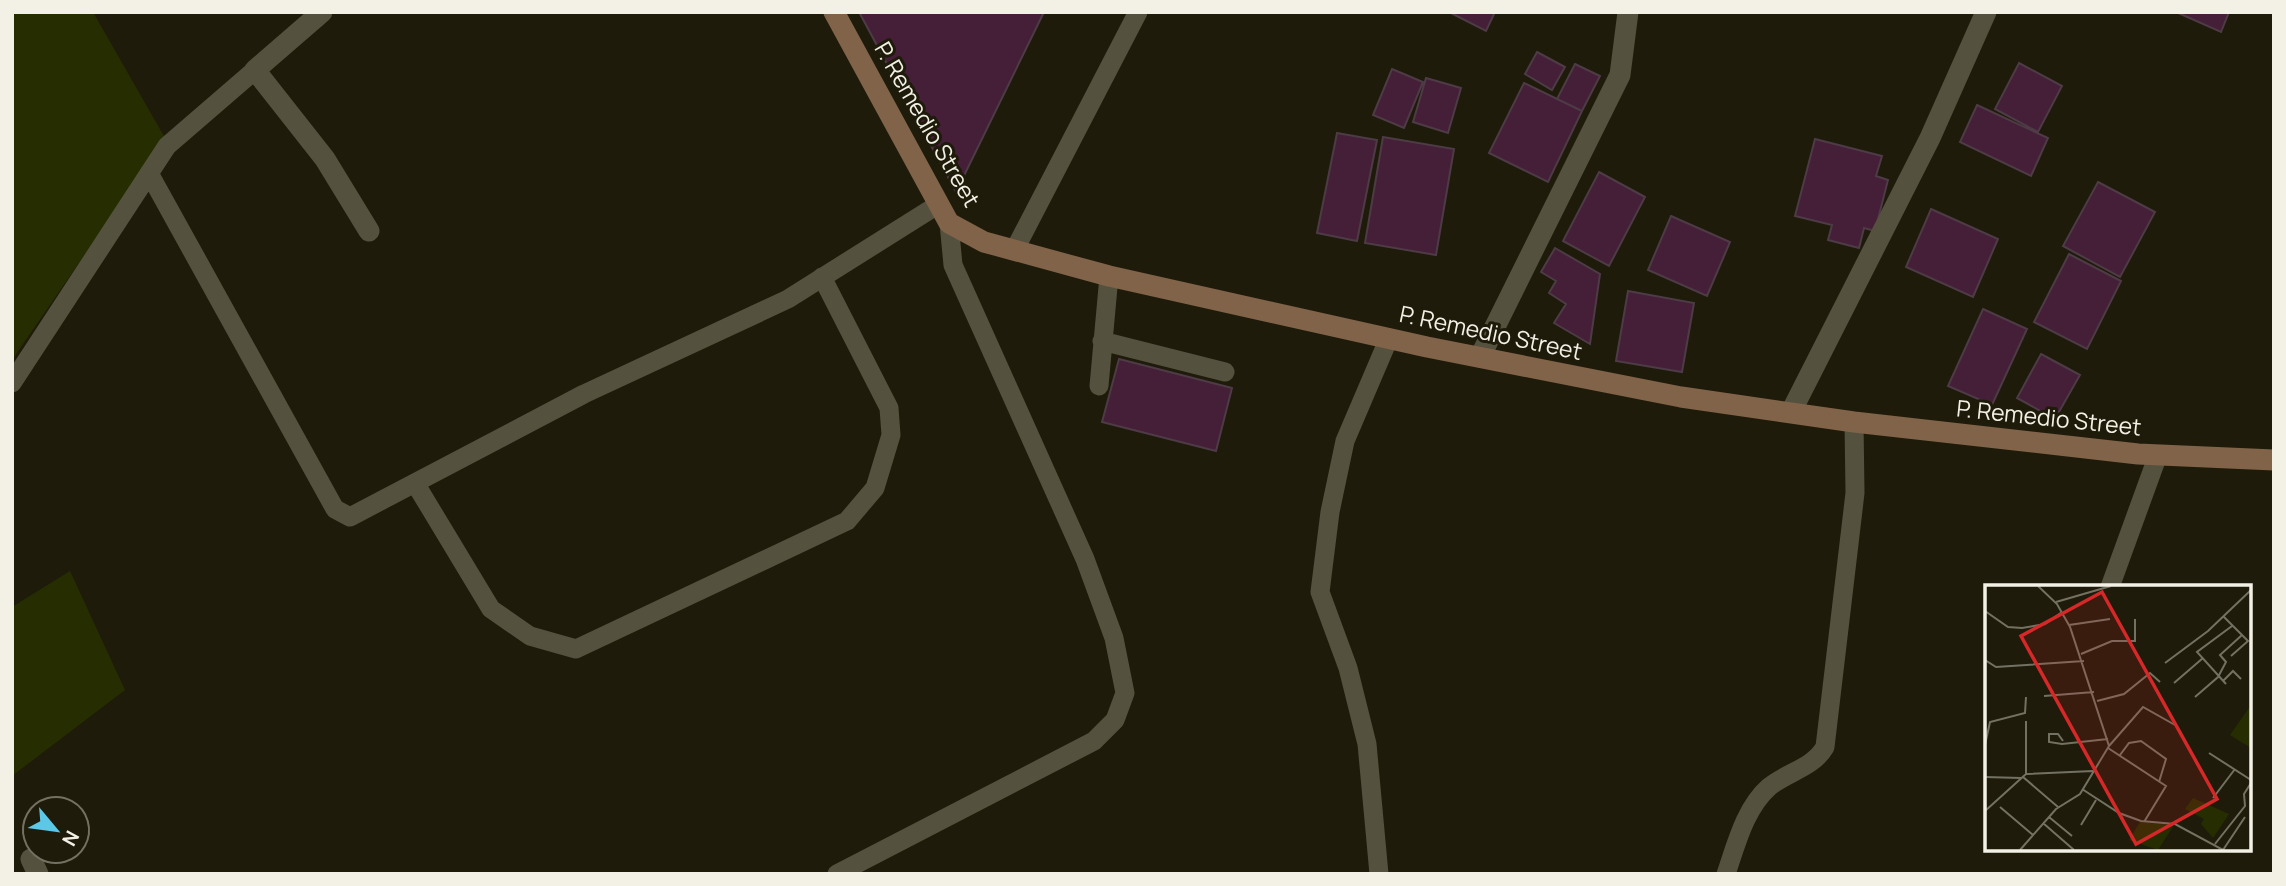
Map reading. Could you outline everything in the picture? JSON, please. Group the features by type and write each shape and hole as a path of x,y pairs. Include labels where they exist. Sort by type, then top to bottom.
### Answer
{"street":[{"path":"322,12 255,70 326,159 369,231"},
{"name":"P. Remedio Street","path":"834,12 949,223 984,242 1108,276 1480,358 1681,397 1854,422 2158,454 2274,460"},
{"path":"1480,358 1620,75 1628,12"},
{"path":"1791,412 1930,138 1986,12"}],"lane":[{"path":"1015,249 1138,12"},
{"path":"12,383 167,146 255,70"},
{"path":"149,173 335,509 350,517 584,394 788,299 939,204"},
{"path":"836,874 1094,741 1115,720 1125,693 1114,638 1085,559 953,265 949,223"},
{"path":"1099,386 1108,276"},
{"path":"415,483 491,609 530,636 576,649 847,521 875,488 891,435 889,408 822,277"},
{"path":"1379,874 1367,744 1348,668 1320,592 1330,512 1345,441 1389,338"},
{"path":"1102,341 1225,372"},
{"path":"1726,874 1742,828 1754,805 1768,788 1817,759 1825,747 1854,493 1854,422"},
{"path":"2111,585 2158,454"}],"green space":[{"path":"12,12 93,12 165,138 12,360"},
{"path":"70,571 125,690 12,776 12,607"}],"building":[{"path":"859,12 1044,12 956,192"},
{"path":"1449,12 1495,12 1486,31"},
{"path":"2176,12 2229,12 2221,32"},
{"path":"1537,52 1565,67 1552,90 1525,74"},
{"path":"2019,63 2062,86 2038,132 1995,109"},
{"path":"1575,64 1600,76 1582,111 1557,99"},
{"path":"1392,69 1423,82 1404,128 1373,115"},
{"path":"1426,78 1461,88 1448,133 1413,122"},
{"path":"1524,83 1582,111 1548,182 1489,153"},
{"path":"1977,105 2048,138 2031,176 1960,142"},
{"path":"1337,133 1377,140 1357,241 1317,233"},
{"path":"1383,137 1454,149 1436,255 1365,243"},
{"path":"1815,139 1882,156 1876,176 1888,180 1875,231 1864,228 1859,248 1828,240 1832,225 1795,216"},
{"path":"1599,172 1645,197 1609,266 1563,241"},
{"path":"2098,182 2155,212 2120,277 2063,246"},
{"path":"1931,209 1998,239 1973,297 1906,267"},
{"path":"1671,216 1730,242 1707,296 1648,270"},
{"path":"1555,248 1600,274 1590,344 1554,323 1566,304 1549,293 1556,281 1541,272"},
{"path":"2069,254 2121,281 2087,349 2034,322"},
{"path":"1628,291 1694,303 1682,372 1616,361"},
{"path":"1983,309 2027,329 1992,405 1948,386"},
{"path":"2041,354 2080,375 2055,419 2017,398"},
{"path":"1119,359 1232,388 1216,451 1102,422"}]}
